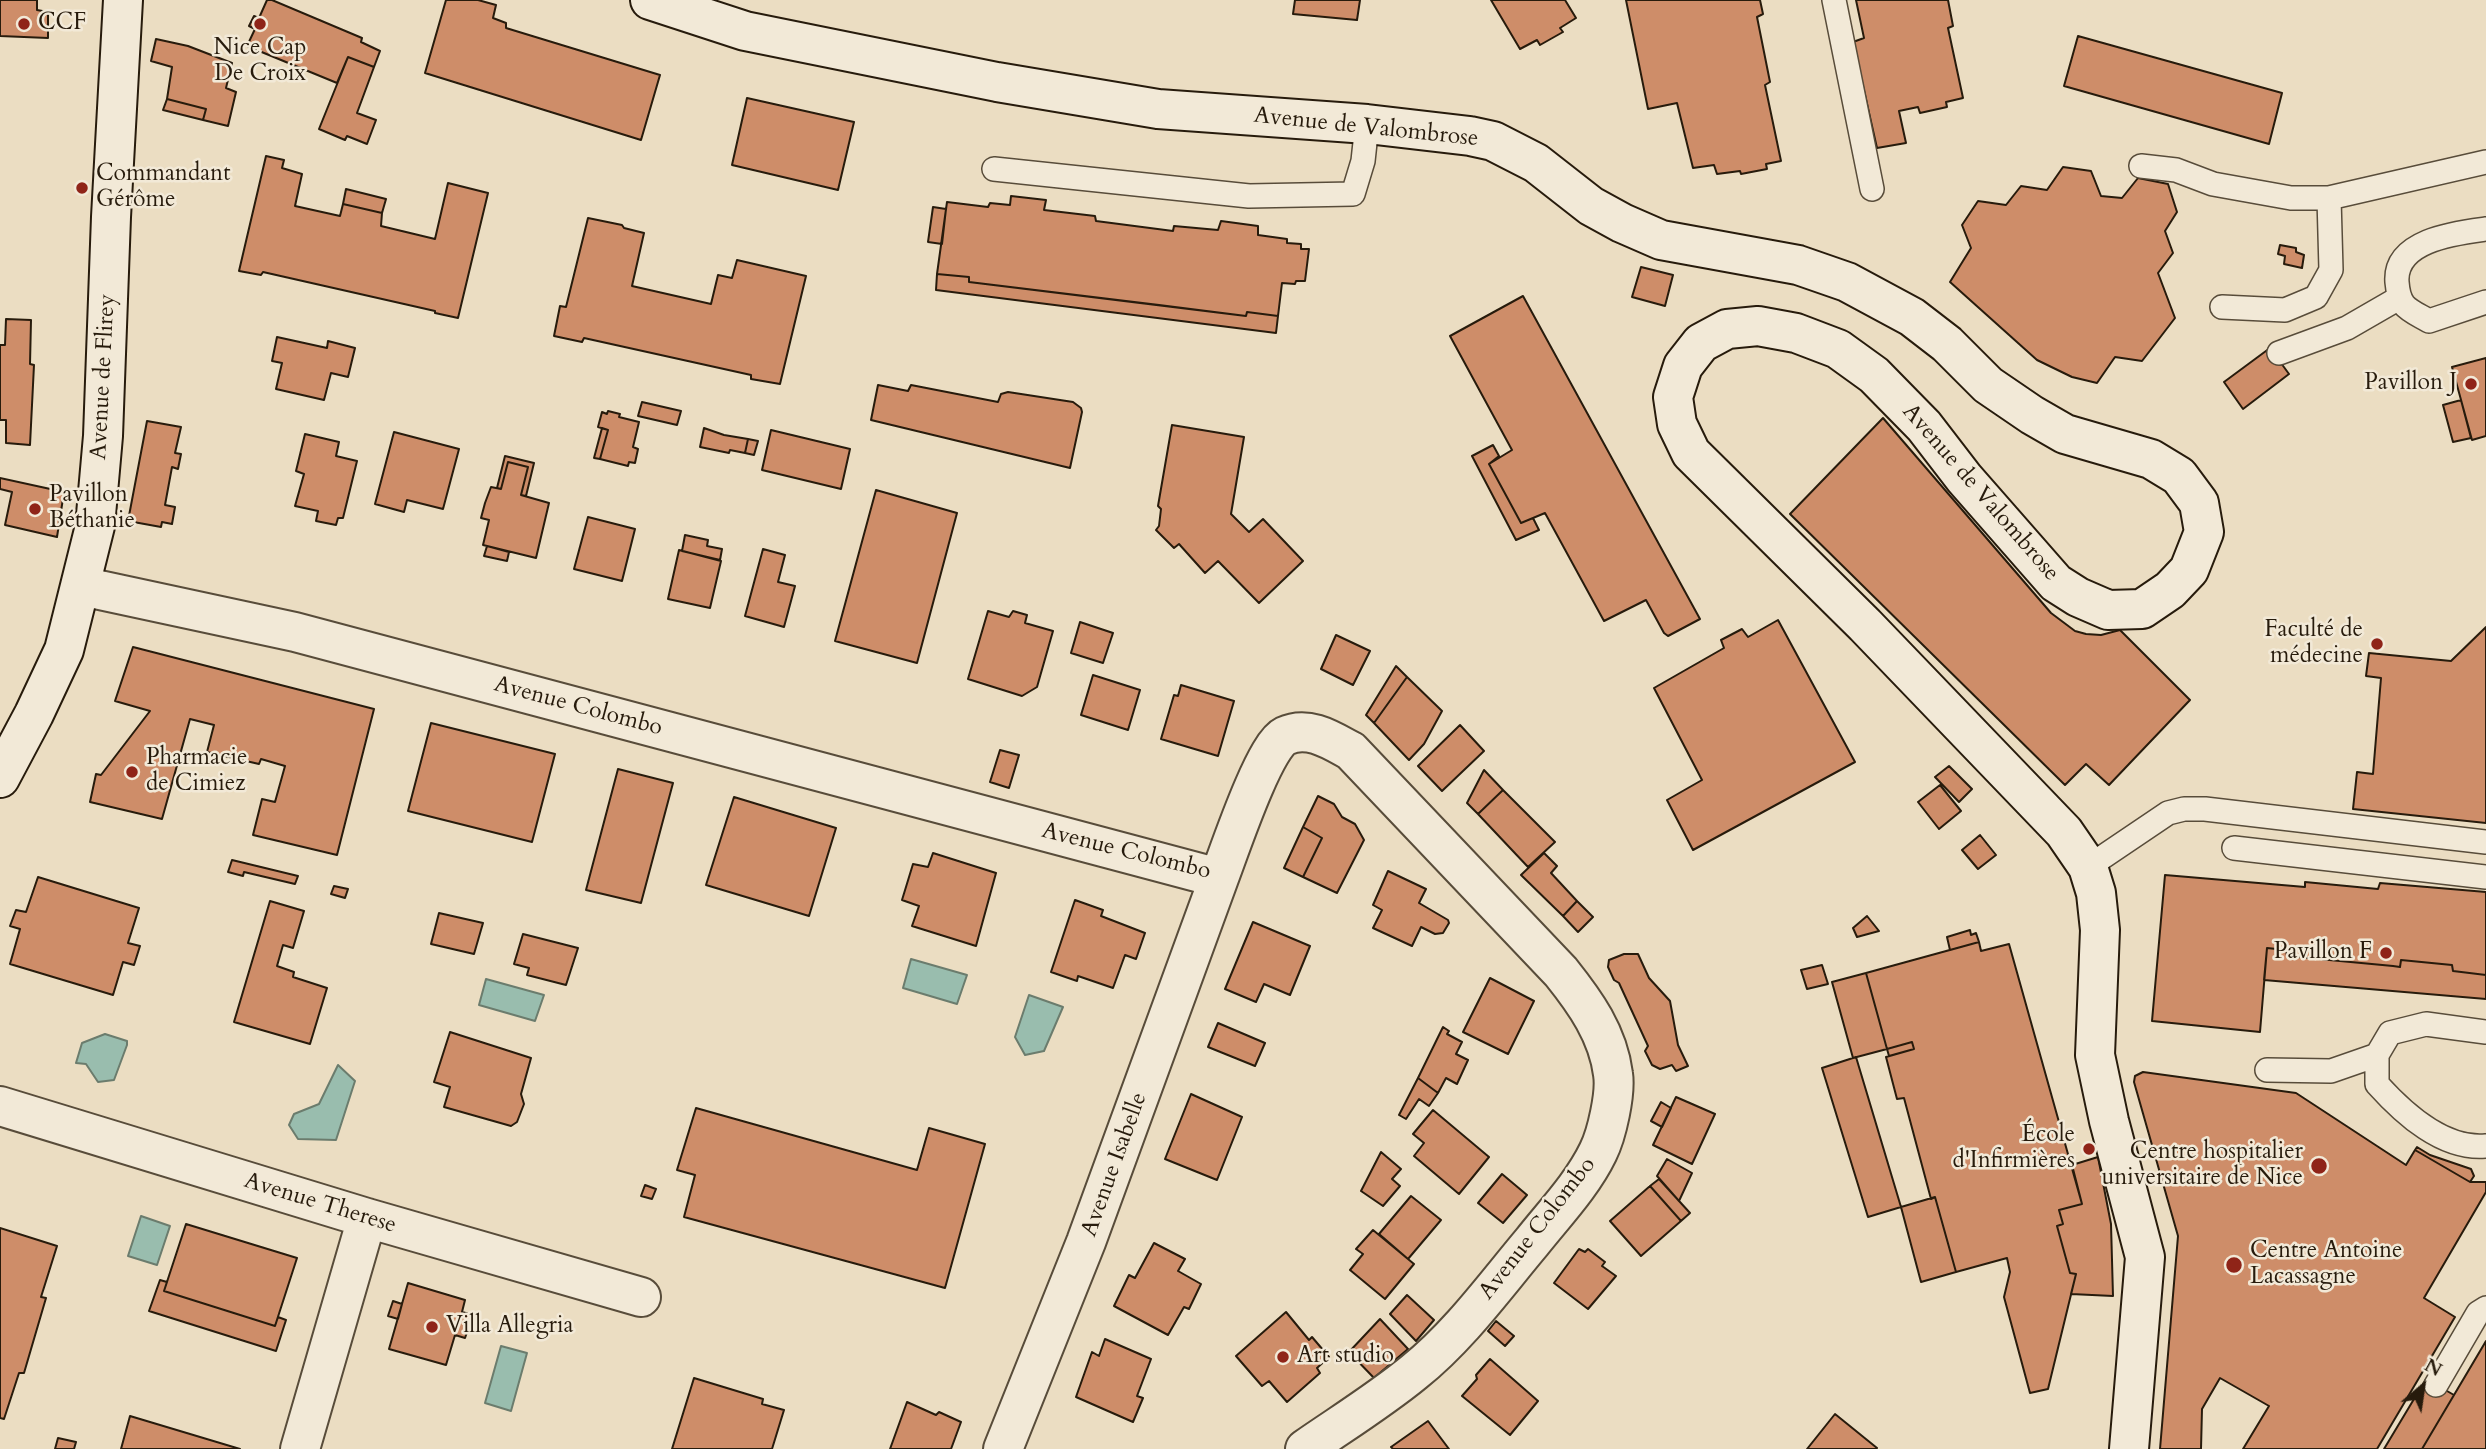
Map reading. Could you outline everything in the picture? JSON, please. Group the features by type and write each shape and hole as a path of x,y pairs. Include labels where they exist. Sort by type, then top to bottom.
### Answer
{"main road":[{"name":"Avenue de Flirey","path":"0,778 64,650 95,526 103,436 123,0"},
{"name":"Avenue de Valombrose","path":"650,0 745,31 997,82 1158,109 1367,124 1493,141 1536,163 1591,206 1661,240 1798,265 1847,282 1912,317 1947,344 1988,384 2032,415 2065,434 2151,459 2179,476 2199,503 2204,532 2189,570 2170,590 2142,609 2108,610 2078,597 2056,583 1964,478 1924,426 1874,375 1838,349 1796,333 1758,326 1727,329 1701,343 1689,358 1683,366 1673,397 1677,424 1691,453 1865,625 2064,832 2088,867 2096,893 2100,930 2095,1055 2109,1122 2145,1258 2129,1449"},
{"name":"Avenue Colombo","path":"81,586 295,632 1219,877 1272,749 1284,737 1305,732 1325,736 1351,751 1561,971 1586,1003 1606,1042 1614,1077 1609,1113 1599,1151 1580,1183 1482,1303 1415,1372 1305,1449"},
{"name":"Avenue Isabelle","path":"1003,1449 1086,1242 1219,877"},
{"name":"Avenue Therese","path":"0,1106 367,1218 641,1297"},
{"path":"300,1449 367,1218"}],"lane":[{"path":"1834,0 1872,189"},
{"path":"994,169 1249,196 1353,194 1363,162 1367,124"},
{"path":"2141,166 2176,170 2213,184 2291,198 2329,198 2486,162"},
{"path":"2222,307 2285,310 2316,297 2331,271 2329,198"},
{"path":"2486,229 2444,234 2411,250 2396,272 2399,298 2411,311 2430,321 2486,302"},
{"path":"2279,354 2347,328 2399,298"},
{"path":"2088,867 2168,813 2184,809 2205,808 2486,842"},
{"path":"2234,848 2486,877"},
{"path":"2486,1032 2426,1024 2390,1033 2377,1055 2377,1083 2395,1104 2432,1133 2472,1147 2486,1146"},
{"path":"2267,1070 2331,1071 2377,1055"},
{"path":"2436,1385 2478,1312 2486,1308"}],"shaded area":[{"path":"911,959 967,975 957,1004 903,988"},
{"path":"486,979 544,995 535,1021 479,1005"},
{"path":"1029,995 1063,1007 1044,1051 1025,1055 1015,1037"},
{"path":"105,1034 127,1041 127,1045 114,1080 98,1082 86,1064 76,1063 82,1043"},
{"path":"338,1065 355,1081 336,1140 298,1139 289,1125 294,1114 319,1104"},
{"path":"141,1216 170,1226 157,1265 128,1256"},
{"path":"501,1346 527,1353 511,1411 485,1403"}],"building":[{"name":"CCF","path":"0,0 37,0 37,10 48,12 48,38 0,36"},
{"path":"267,0 362,38 361,42 380,51 374,67 348,57 337,83 247,46 255,29 249,26 254,16 259,18"},
{"path":"446,0 478,0 496,5 493,18 506,23 506,28 660,75 641,140 425,73"},
{"path":"1295,0 1360,0 1357,20 1293,14"},
{"path":"1491,0 1565,0 1576,18 1560,28 1563,32 1540,45 1537,40 1520,49"},
{"path":"1626,0 1760,0 1763,14 1757,17 1770,82 1765,85 1781,161 1766,164 1767,169 1741,174 1740,171 1717,174 1714,165 1693,168 1677,103 1648,109"},
{"path":"1856,0 1948,0 1953,26 1948,28 1963,98 1946,102 1947,107 1920,113 1918,107 1899,111 1906,143 1877,148 1853,42 1864,38"},
{"path":"2078,36 2282,93 2269,144 2064,86"},
{"path":"156,39 188,46 232,63 226,88 236,92 228,126 203,120 206,109 167,99 172,67 151,61"},
{"path":"348,57 374,67 357,113 376,120 367,144 347,136 345,140 319,129"},
{"path":"747,98 854,122 838,190 732,165"},
{"path":"167,99 206,109 203,120 163,110"},
{"path":"266,156 284,160 282,168 302,174 295,206 340,216 343,204 382,213 381,226 435,239 448,183 488,193 458,318 263,272 261,275 239,271"},
{"path":"2063,167 2091,171 2101,196 2122,198 2138,178 2168,184 2177,212 2165,231 2173,253 2158,273 2175,318 2142,361 2115,357 2097,383 2072,377 2037,360 1950,282 1971,248 1962,225 1978,201 2006,205 2021,186 2047,190"},
{"path":"346,189 386,199 382,213 343,204"},
{"path":"1011,196 1046,200 1044,210 1095,216 1096,221 1173,231 1174,226 1218,230 1221,221 1258,226 1258,235 1287,239 1287,243 1301,244 1301,249 1309,249 1305,281 1296,281 1295,284 1282,283 1278,316 1247,312 1246,316 969,282 969,277 937,274 947,202 988,207 990,203 1010,205"},
{"path":"933,207 946,209 942,244 928,242"},
{"path":"588,218 644,233 632,286 711,304 718,275 732,278 737,260 806,276 780,384 751,379 751,375 584,338 582,342 554,336 560,306 566,307"},
{"path":"2280,245 2296,248 2296,252 2304,255 2302,268 2284,264 2285,256 2278,254"},
{"path":"1641,267 1673,275 1665,306 1632,297"},
{"path":"937,274 969,277 969,282 1246,316 1247,312 1278,316 1276,333 936,290"},
{"path":"1523,296 1700,619 1668,636 1646,600 1604,621 1545,513 1521,523 1489,464 1512,450 1450,336"},
{"path":"6,319 31,320 30,364 34,365 30,445 6,443 6,420 0,420 0,345 5,345"},
{"path":"277,337 327,348 328,341 355,348 348,377 331,373 324,400 276,389 282,363 272,361"},
{"path":"2270,348 2289,374 2243,409 2224,382"},
{"name":"Pavillon J","path":"2486,358 2486,436 2472,440 2452,367"},
{"path":"878,385 908,391 911,385 998,402 1001,394 1008,392 1073,402 1082,412 1070,468 871,420"},
{"path":"2461,400 2471,438 2453,442 2443,405"},
{"path":"642,402 681,411 677,425 638,416"},
{"path":"608,411 639,422 633,447 638,449 635,463 629,462 628,466 600,459 608,430 598,427 602,412 607,414"},
{"path":"1883,418 2051,613 2075,631 2086,634 2101,635 2120,630 2190,700 2109,785 2086,764 2065,785 1790,514"},
{"path":"147,421 181,427 175,453 181,454 178,469 172,467 165,505 175,507 172,524 162,522 161,527 128,521"},
{"path":"1172,425 1244,437 1231,514 1249,532 1263,519 1303,561 1259,603 1218,561 1205,573 1179,544 1174,548 1156,530 1159,526 1161,509 1158,506"},
{"path":"602,428 608,430 600,459 594,458"},
{"path":"704,428 748,439 745,453 730,450 729,453 700,447"},
{"path":"771,430 850,449 841,489 762,470"},
{"path":"394,432 459,449 443,509 407,500 404,512 375,504"},
{"path":"305,434 339,442 336,456 357,461 343,518 338,518 336,525 316,521 318,511 295,506 304,474 296,471"},
{"path":"748,439 758,441 754,455 745,453"},
{"path":"1493,445 1499,456 1489,464 1521,523 1533,518 1539,530 1516,540 1472,456"},
{"path":"505,456 534,463 526,496 521,495 528,467 508,462 501,489 497,488"},
{"path":"508,462 528,467 521,495 549,503 536,558 483,545 489,520 481,518 485,503 491,487 501,489"},
{"name":"Pavillon Béthanie","path":"0,478 64,492 57,537 5,525 12,492 0,489"},
{"path":"876,490 957,513 917,663 835,641"},
{"path":"588,517 635,529 622,581 574,569"},
{"path":"685,535 708,540 707,546 722,549 720,560 682,551"},
{"path":"487,546 509,552 507,561 484,556"},
{"path":"763,549 785,555 778,582 795,586 784,627 745,616"},
{"path":"679,550 721,561 710,608 668,599"},
{"path":"988,611 1009,617 1013,611 1027,615 1025,623 1053,631 1037,687 1022,696 968,679"},
{"path":"1778,620 1855,762 1693,850 1667,800 1702,780 1654,688 1724,648 1721,640 1742,629 1748,637"},
{"path":"1080,622 1113,633 1103,663 1071,653"},
{"path":"2486,627 2486,823 2353,809 2357,772 2373,774 2381,678 2366,676 2369,653 2451,661"},
{"path":"1336,635 1370,651 1353,685 1321,669"},
{"path":"133,647 374,709 337,855 253,835 262,799 275,802 285,766 261,759 259,764 207,752 214,725 190,719 162,819 90,802 96,774 101,775 150,711 115,701"},
{"path":"1396,666 1407,677 1374,723 1366,715"},
{"path":"1093,675 1140,690 1128,730 1081,715"},
{"path":"1407,677 1442,711 1424,744 1409,760 1374,723"},
{"path":"1181,685 1234,701 1218,756 1161,739 1174,695 1178,696"},
{"path":"431,723 555,754 532,842 408,811"},
{"path":"1460,725 1484,751 1442,791 1418,766"},
{"path":"1000,750 1019,755 1009,788 990,782"},
{"path":"1949,766 1972,789 1959,802 1935,777"},
{"path":"618,769 673,783 641,903 586,890"},
{"path":"1484,770 1503,790 1478,814 1467,803"},
{"path":"1940,785 1961,811 1939,829 1918,802"},
{"path":"1503,790 1555,842 1528,867 1478,814"},
{"path":"1318,796 1334,804 1342,817 1355,824 1364,840 1337,893 1303,877 1322,838 1303,827"},
{"path":"734,797 836,828 809,916 706,885"},
{"path":"1303,827 1322,838 1303,877 1284,868"},
{"path":"1980,835 1996,855 1978,869 1962,850"},
{"path":"933,853 996,873 976,946 912,926 919,906 902,900 913,864 928,867"},
{"path":"1544,853 1557,866 1551,873 1577,901 1563,916 1521,875"},
{"path":"232,860 298,876 295,884 244,872 243,876 228,872"},
{"path":"1388,871 1426,889 1419,903 1448,920 1443,933 1435,934 1421,927 1412,946 1373,928 1382,910 1373,905"},
{"name":"Pavillon F","path":"2165,875 2305,887 2305,882 2378,889 2380,883 2486,892 2486,975 2453,971 2452,965 2401,960 2400,967 2287,956 2286,950 2267,948 2260,1032 2152,1021"},
{"path":"38,877 139,908 128,943 140,946 134,965 123,962 113,995 10,964 20,929 10,926 16,910 26,912"},
{"path":"334,886 348,889 345,898 331,894"},
{"path":"1075,900 1103,910 1101,916 1145,933 1136,959 1125,955 1113,988 1078,976 1077,981 1051,972"},
{"path":"270,901 304,911 293,948 283,945 277,966 294,972 293,977 327,988 310,1044 234,1022"},
{"path":"1577,901 1593,917 1578,932 1563,916"},
{"path":"439,913 483,923 474,954 431,944"},
{"path":"1867,916 1879,931 1857,937 1853,928"},
{"path":"1253,922 1310,946 1290,995 1264,984 1256,1002 1225,989"},
{"path":"1970,930 1971,935 1976,933 1979,942 1950,950 1947,937"},
{"path":"523,934 578,948 566,985 527,975 529,968 514,964"},
{"path":"1979,942 1981,951 2009,944 2082,1204 2059,1210 2063,1224 2057,1226 2070,1273 2076,1274 2048,1389 2030,1393 2004,1297 2010,1272 2007,1258 1956,1272 1935,1197 1931,1199 1904,1098 1897,1099 1886,1057 1914,1049 1912,1042 1887,1049 1866,973"},
{"path":"2267,948 2286,950 2287,956 2400,967 2401,960 2452,965 2453,971 2486,975 2486,999 2264,980"},
{"path":"1624,954 1638,954 1649,978 1670,1001 1678,1045 1688,1066 1676,1071 1672,1065 1660,1069 1652,1065 1645,1051 1648,1046 1619,983 1614,980 1608,967 1609,960"},
{"path":"1822,965 1828,984 1807,989 1801,970"},
{"path":"1866,973 1887,1049 1853,1058 1832,982"},
{"path":"1490,978 1534,1001 1508,1054 1463,1032"},
{"path":"1218,1023 1265,1043 1255,1066 1208,1047"},
{"path":"1443,1027 1449,1031 1447,1034 1462,1042 1456,1054 1468,1060 1457,1084 1446,1078 1438,1093 1418,1078"},
{"path":"450,1032 531,1058 521,1094 524,1104 517,1122 511,1126 444,1107 450,1087 434,1082"},
{"path":"1912,1042 1914,1049 1889,1056 1887,1049"},
{"path":"1856,1057 1901,1207 1868,1217 1822,1068"},
{"name":"Centre Antoine Lacassagne","path":"2143,1072 2296,1093 2406,1165 2415,1150 2470,1182 2486,1182 2486,1192 2424,1298 2455,1317 2377,1449 2243,1449 2269,1406 2220,1378 2202,1409 2201,1449 2160,1449 2178,1236 2134,1082 2135,1076"},
{"path":"1418,1078 1438,1093 1429,1106 1419,1099 1406,1119 1399,1115"},
{"path":"1191,1094 1242,1117 1217,1180 1165,1159"},
{"path":"1676,1097 1715,1114 1692,1164 1653,1145"},
{"path":"1661,1102 1671,1108 1662,1127 1651,1121"},
{"path":"696,1108 917,1170 929,1128 985,1144 945,1288 684,1217 695,1175 677,1170"},
{"path":"1433,1110 1489,1157 1459,1194 1414,1156 1424,1143 1413,1134"},
{"path":"2417,1147 2430,1155 2471,1169 2474,1176 2470,1182 2415,1150"},
{"path":"1381,1152 1401,1169 1392,1179 1400,1186 1383,1206 1361,1191"},
{"path":"2098,1157 2111,1224 2113,1296 2071,1294 2076,1274 2070,1273 2057,1226 2063,1224 2059,1210 2082,1204 2072,1165"},
{"path":"1667,1159 1692,1173 1679,1201 1657,1176"},
{"path":"1502,1174 1527,1195 1503,1223 1478,1203"},
{"path":"1659,1179 1690,1213 1681,1221 1650,1186"},
{"path":"645,1185 656,1189 652,1199 641,1196"},
{"path":"1650,1186 1681,1221 1641,1256 1610,1221"},
{"path":"1411,1196 1441,1220 1408,1259 1379,1234"},
{"path":"1935,1197 1956,1272 1921,1282 1901,1207"},
{"path":"186,1224 297,1258 275,1326 164,1291"},
{"path":"0,1228 57,1246 41,1297 46,1298 24,1373 19,1373 4,1419 0,1418"},
{"path":"1373,1230 1414,1264 1385,1299 1350,1270 1363,1254 1356,1249"},
{"path":"1154,1243 1185,1259 1178,1271 1201,1284 1189,1309 1184,1307 1168,1335 1114,1306 1129,1275 1135,1278"},
{"path":"1579,1249 1585,1252 1588,1249 1605,1262 1602,1266 1616,1276 1588,1309 1554,1283"},
{"path":"160,1280 167,1282 164,1291 275,1326 278,1317 286,1320 276,1351 149,1311"},
{"name":"Villa Allegria","path":"408,1283 465,1300 462,1312 473,1315 465,1338 455,1335 446,1365 389,1349"},
{"path":"1407,1295 1434,1320 1416,1341 1390,1314"},
{"path":"393,1301 402,1304 398,1319 388,1316"},
{"name":"Art studio","path":"1286,1312 1309,1340 1312,1337 1329,1357 1317,1368 1320,1373 1287,1402 1269,1381 1262,1386 1236,1356"},
{"path":"1380,1319 1408,1349 1374,1378 1349,1352"},
{"path":"1496,1321 1514,1336 1505,1346 1488,1331"},
{"path":"1105,1339 1151,1359 1137,1396 1143,1398 1133,1422 1076,1397 1092,1352 1099,1356"},
{"path":"2486,1341 2486,1449 2422,1449"},
{"path":"1490,1359 1538,1401 1510,1435 1462,1396"},
{"path":"694,1378 763,1399 762,1404 784,1410 772,1449 672,1449"},
{"path":"2426,1379 2454,1395 2422,1449 2384,1449"},
{"path":"907,1402 936,1415 939,1412 961,1422 951,1449 890,1449"},
{"path":"1835,1414 1877,1448 1807,1449"},
{"path":"130,1416 240,1449 121,1449"},
{"path":"1428,1421 1449,1449 1391,1447"},
{"path":"58,1438 76,1442 74,1449 55,1449"}],"place":[{"name":"CCF","path":"24,24"},
{"name":"Nice Cap De Croix","path":"260,24"},
{"name":"Commandant Gérôme","path":"82,188"},
{"name":"Pavillon J","path":"2471,384"},
{"name":"Pavillon Béthanie","path":"35,509"},
{"name":"Faculté de médecine","path":"2377,644"},
{"name":"Pharmacie de Cimiez","path":"132,772"},
{"name":"Pavillon F","path":"2386,953"},
{"name":"École d'Infirmières","path":"2089,1149"},
{"name":"Centre hospitalier universitaire de Nice","path":"2319,1166"},
{"name":"Centre Antoine Lacassagne","path":"2234,1265"},
{"name":"Villa Allegria","path":"432,1327"},
{"name":"Art studio","path":"1283,1357"}]}
